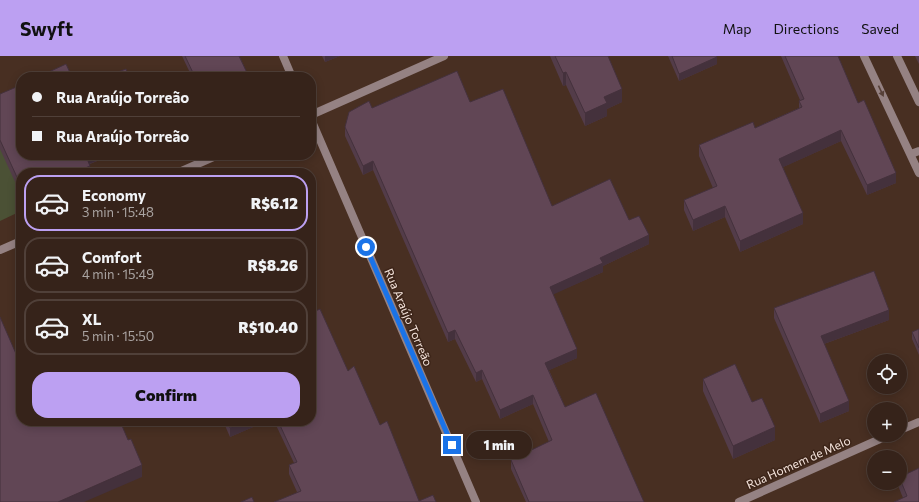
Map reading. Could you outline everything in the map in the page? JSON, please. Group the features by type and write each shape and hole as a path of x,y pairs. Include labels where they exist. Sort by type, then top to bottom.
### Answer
{"street":[{"path":"283,56 290,72"},
{"path":"316,113 444,56"},
{"path":"864,56 919,174"},
{"path":"897,56 919,102"},
{"name":"Rua Araújo Torreão","path":"316,131 476,502"},
{"path":"911,154 919,151"},
{"path":"188,168 207,160"},
{"path":"0,250 16,243"},
{"path":"907,427 919,422"},
{"name":"Rua Homem de Melo","path":"739,502 873,442"}],"green space":[{"path":"0,125 19,168 16,168 16,213 0,221"}],"building":[{"path":"185,56 239,56 247,72 193,72"},
{"path":"555,56 608,56 622,89 604,97 607,103 585,113 566,72 563,73"},
{"path":"672,56 716,56 717,57 679,74"},
{"path":"785,56 838,56 858,103 864,100 896,173 867,185 841,130 779,159 803,213 740,241 725,206 693,220 684,200 717,186 699,145 753,122 755,128 802,107 799,101 804,99"},
{"path":"66,64 70,72 49,72"},
{"path":"126,69 127,72 118,72"},
{"path":"457,71 470,102 503,89 552,206 610,179 629,220 639,216 649,235 600,258 603,263 550,287 577,349 545,363 565,407 596,393 644,502 529,502 511,460 552,440 533,395 500,410 482,370 476,373 455,330 448,333 373,161 363,166 345,127 349,112 369,101 372,108"},
{"path":"16,87 16,160 88,160 90,166 85,168 16,168 16,175 0,140 0,94"},
{"path":"874,271 889,310 821,336 849,401 820,414 774,308"},
{"path":"320,309 348,371 354,366 380,425 387,421 419,501 433,495 436,502 274,502 301,491 289,465 297,462 280,426 316,426 316,311"},
{"path":"0,317 16,354 16,426 122,426 128,440 131,439 142,465 58,502 0,502"},
{"path":"919,329 919,348 912,332"},
{"path":"735,364 752,402 762,398 775,427 733,446 703,379"},
{"path":"919,468 919,502 894,502 907,496 905,490 907,490 907,474"},
{"path":"252,497 254,502 241,502"}],"route":[{"path":"366,247 452,445"}]}
